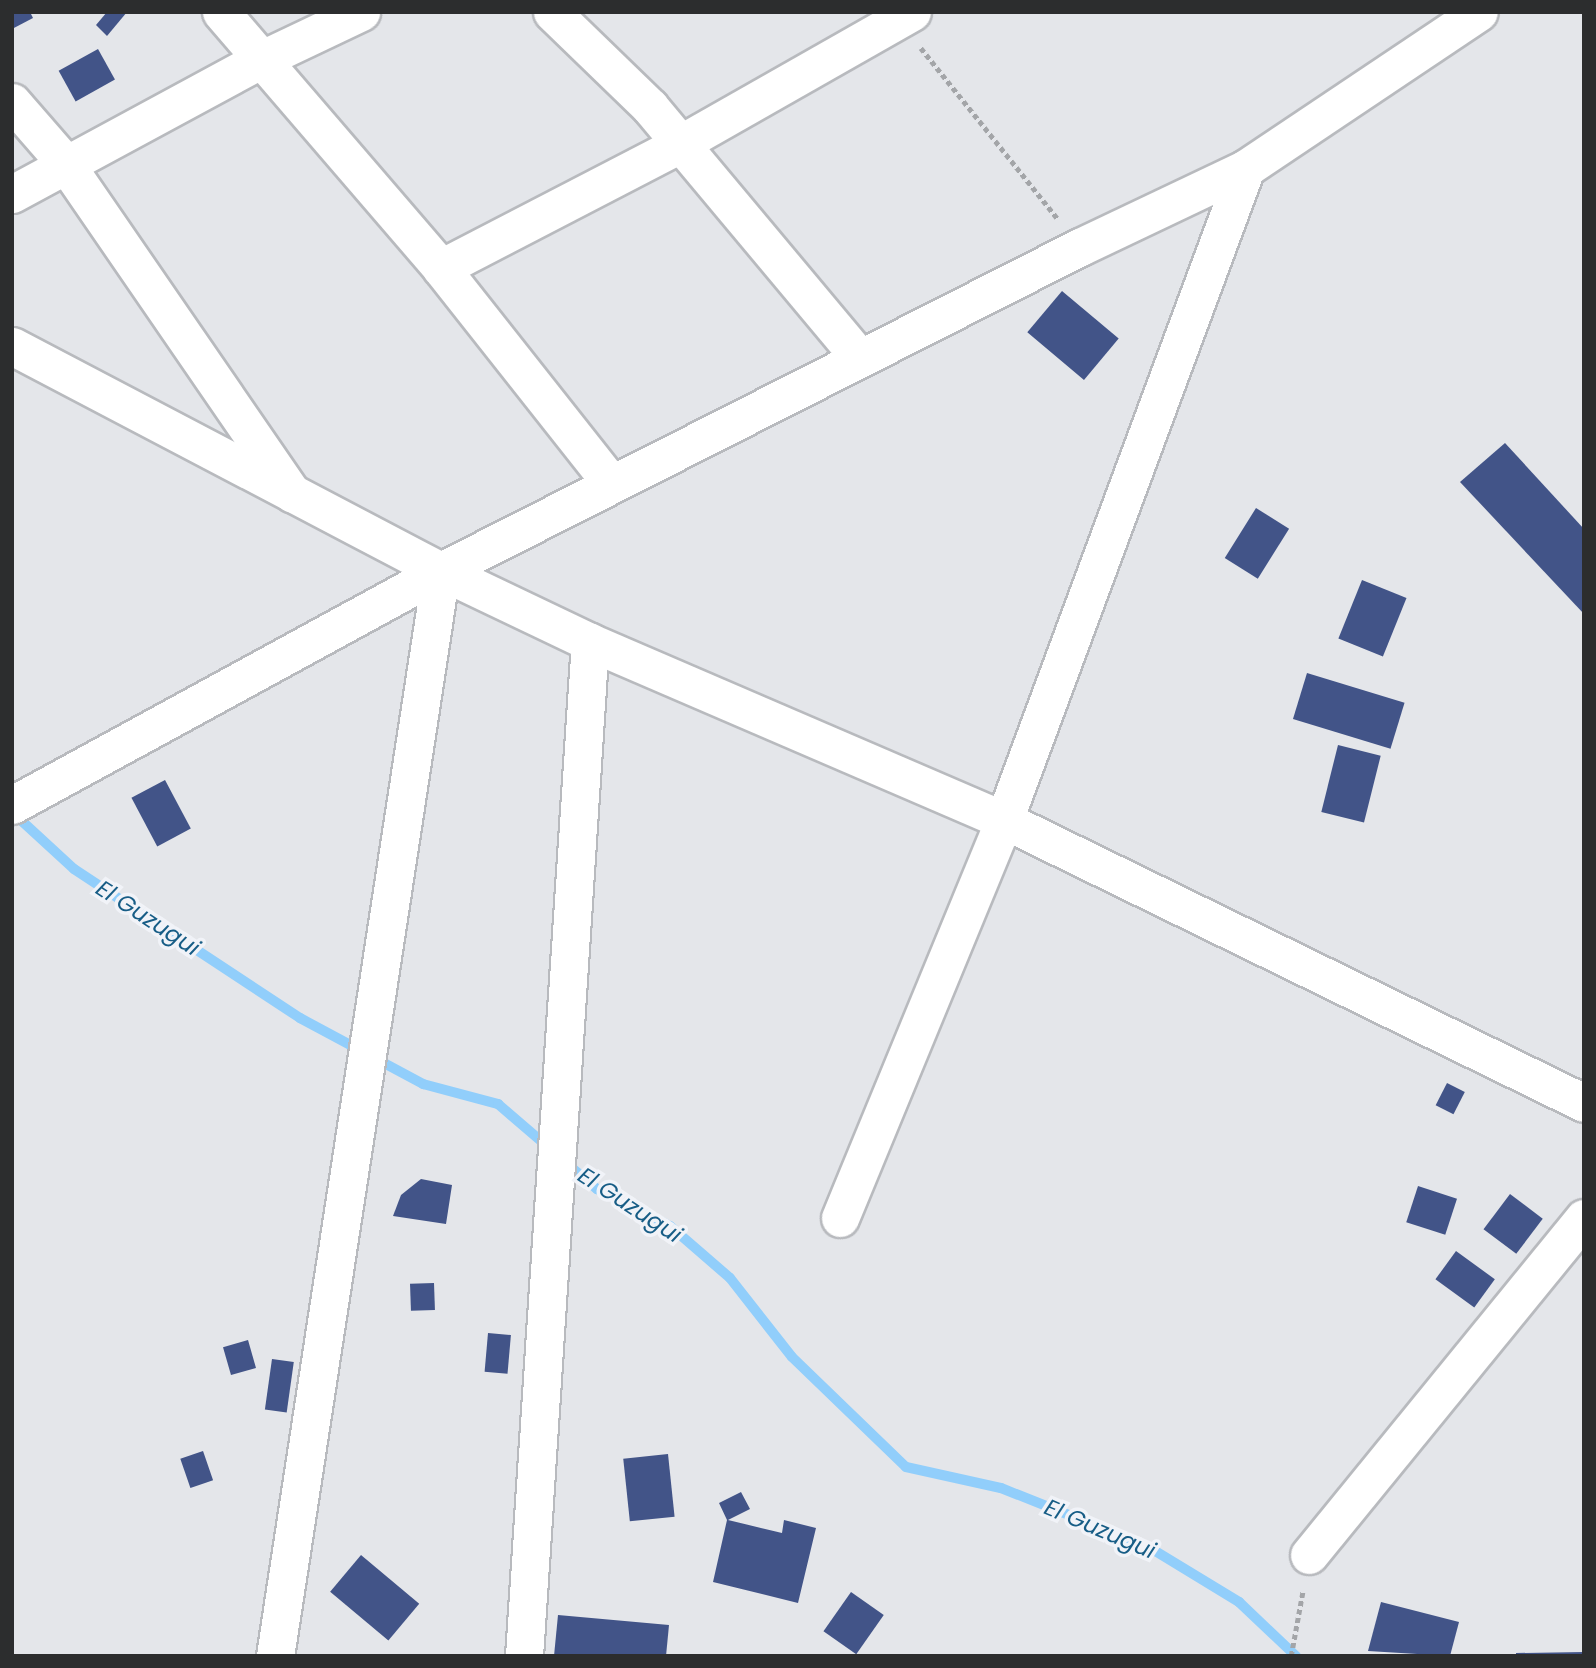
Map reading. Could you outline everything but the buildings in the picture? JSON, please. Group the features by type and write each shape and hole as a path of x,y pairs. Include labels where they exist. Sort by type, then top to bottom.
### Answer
{"street":[{"path":"221,12 441,268 611,483"},
{"path":"12,194 260,60 361,12"},
{"path":"552,12 650,107 678,145 860,358"},
{"path":"12,805 441,571 611,483 1080,247 1246,168 1479,12"},
{"path":"441,268 678,145 906,16"},
{"path":"12,102 65,163 294,497"},
{"path":"839,1218 1004,820 1246,168"},
{"path":"12,346 294,497 441,571 590,642 1004,820 1584,1103"},
{"path":"275,1656 441,571"},
{"path":"524,1656 590,642"},
{"path":"1309,1555 1584,1218"}],"path":[{"path":"906,16 1080,247"},
{"path":"1291,1656 1309,1555"}],"waterway":[{"name":"El Guzugui","path":"12,812 74,869 300,1018 423,1084 498,1104 548,1147"},
{"name":"El Guzugui","path":"565,1162 597,1189 670,1226 730,1278 792,1357 906,1467 1001,1488 1147,1546 1239,1602 1296,1656"}]}
